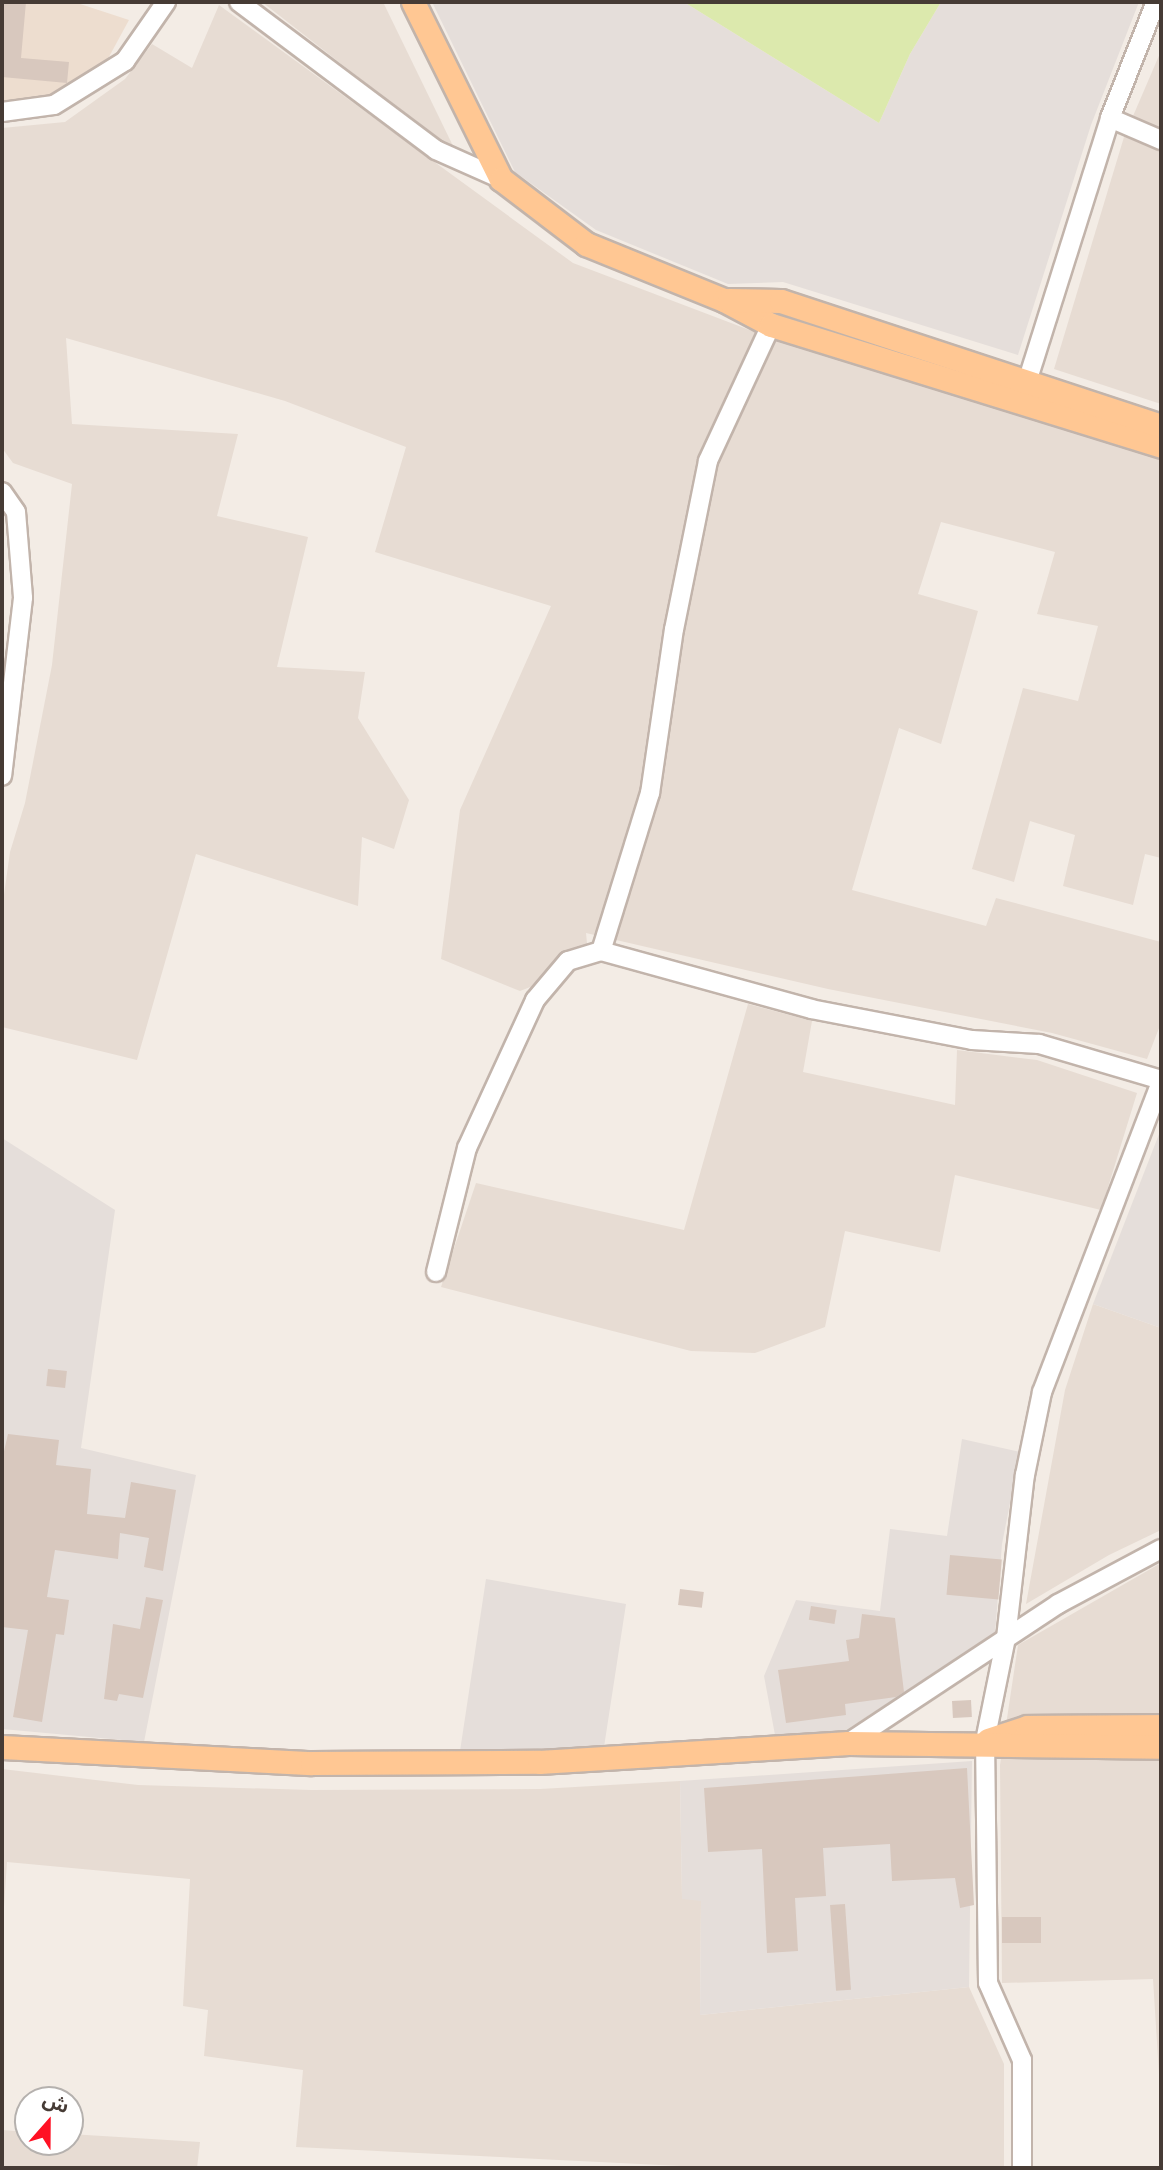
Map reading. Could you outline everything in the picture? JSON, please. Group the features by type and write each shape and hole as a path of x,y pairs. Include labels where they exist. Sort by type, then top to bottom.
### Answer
{"main road":[{"path":"413,2 501,178 586,244 724,300 771,325 1161,446"},
{"path":"724,300 781,302 1161,426"},
{"path":"985,1741 1027,1727 1161,1726"},
{"path":"2,1747 299,1763 512,1762 849,1742 985,1741 1020,1748 1161,1747"}],"street":[{"path":"2,112 54,105 125,61 166,2"},
{"path":"239,2 436,150 501,178"},
{"path":"1027,382 1110,118 1156,2"},
{"path":"1110,118 1161,140"},
{"path":"601,951 650,793 674,629 708,461 771,325"},
{"path":"2,492 16,512 23,598 2,776"},
{"path":"436,1272 467,1148 535,1000 568,961 601,951 811,1009 972,1040 1039,1044 1161,1081 1042,1392 1025,1475 1006,1638 985,1741 988,1983 1022,2060 1023,2168"},
{"path":"849,1742 1006,1638 1117,1570 1161,1549"}],"shaded area":[{"path":"2,2 74,2 129,20 104,66 43,99 2,105"},
{"path":"262,2 383,2 454,148 444,144"},
{"path":"432,2 684,2 879,123 910,54 941,2 1139,2 1091,125 1018,355 783,282 728,284 596,230 515,172"},
{"path":"219,5 573,263 776,340 1161,457 1161,858 1145,854 1133,905 1063,886 1075,835 1030,821 1014,882 972,869 1023,688 1078,701 1098,626 1037,614 1055,552 941,522 918,594 978,611 941,744 899,728 852,890 986,926 996,898 1161,942 1161,1023 1147,1059 1052,1033 828,989 586,933 589,964 520,991 441,959 460,810 551,606 375,552 406,447 285,401 66,338 72,424 238,434 217,516 308,537 277,667 365,672 358,718 409,800 394,849 362,837 358,906 196,854 137,1060 2,1027 2,909 10,852 25,803 52,665 72,484 13,463 2,448 2,128 65,122 125,79 152,44 192,68"},
{"path":"1161,51 1161,404 1054,369 1124,137"},
{"path":"748,1004 812,1021 803,1072 955,1105 957,1050 1037,1060 1137,1093 1101,1210 955,1175 940,1252 845,1231 825,1327 755,1353 691,1351 441,1287 476,1183 684,1230"},
{"path":"1161,1129 1161,1328 1093,1304"},
{"path":"2,1138 115,1210 81,1448 196,1475 144,1742 2,1729"},
{"path":"1093,1304 1161,1328 1161,1530 1109,1555 1026,1604 1065,1390"},
{"path":"962,1439 1020,1452 1002,1544 995,1634 843,1732 775,1735 764,1676 796,1600 880,1611 890,1529 947,1536"},
{"path":"1161,1563 1161,2106 1153,1979 1002,1983 1000,1765 1018,1645"},
{"path":"486,1579 626,1604 604,1747 460,1751"},
{"path":"972,1761 969,1987 700,2015 701,1901 682,1899 680,1781"},
{"path":"2,1769 138,1785 311,1790 540,1789 680,1781 682,1898 701,1900 700,2015 969,1987 1004,2064 1004,2168 721,2168 296,2147 303,2070 204,2056 208,2010 183,2006 190,1879 7,1862 2,1937"},
{"path":"2,2130 14,2131 14,2156 84,2156 84,2135 200,2142 197,2168 2,2168"}],"green space":[{"path":"684,2 941,2 910,54 879,123"}],"building":[{"path":"4,2 26,2 21,58 69,62 67,83 2,77"},
{"path":"48,1369 67,1371 65,1388 46,1386"},
{"path":"8,1434 59,1440 56,1465 91,1469 87,1514 125,1518 131,1482 176,1490 163,1571 144,1567 149,1538 120,1533 118,1559 55,1550 47,1597 69,1600 64,1635 56,1634 42,1722 13,1717 28,1630 2,1627 2,1460"},
{"path":"950,1555 1002,1560 998,1599 947,1595"},
{"path":"680,1589 704,1592 702,1608 678,1605"},
{"path":"146,1597 163,1600 143,1698 119,1694 117,1701 104,1699 113,1624 140,1629"},
{"path":"811,1606 837,1610 834,1624 809,1620"},
{"path":"862,1614 895,1618 904,1692 896,1697 845,1704 846,1715 786,1723 778,1670 849,1661 846,1640 859,1638"},
{"path":"971,1700 972,1717 953,1718 952,1701"},
{"path":"967,1768 974,1905 960,1908 955,1878 892,1881 890,1844 823,1848 826,1896 795,1898 798,1951 767,1953 762,1849 708,1852 704,1788"},
{"path":"845,1904 851,1990 836,1991 830,1905"},
{"path":"1002,1917 1041,1917 1041,1943 1002,1943"}]}
